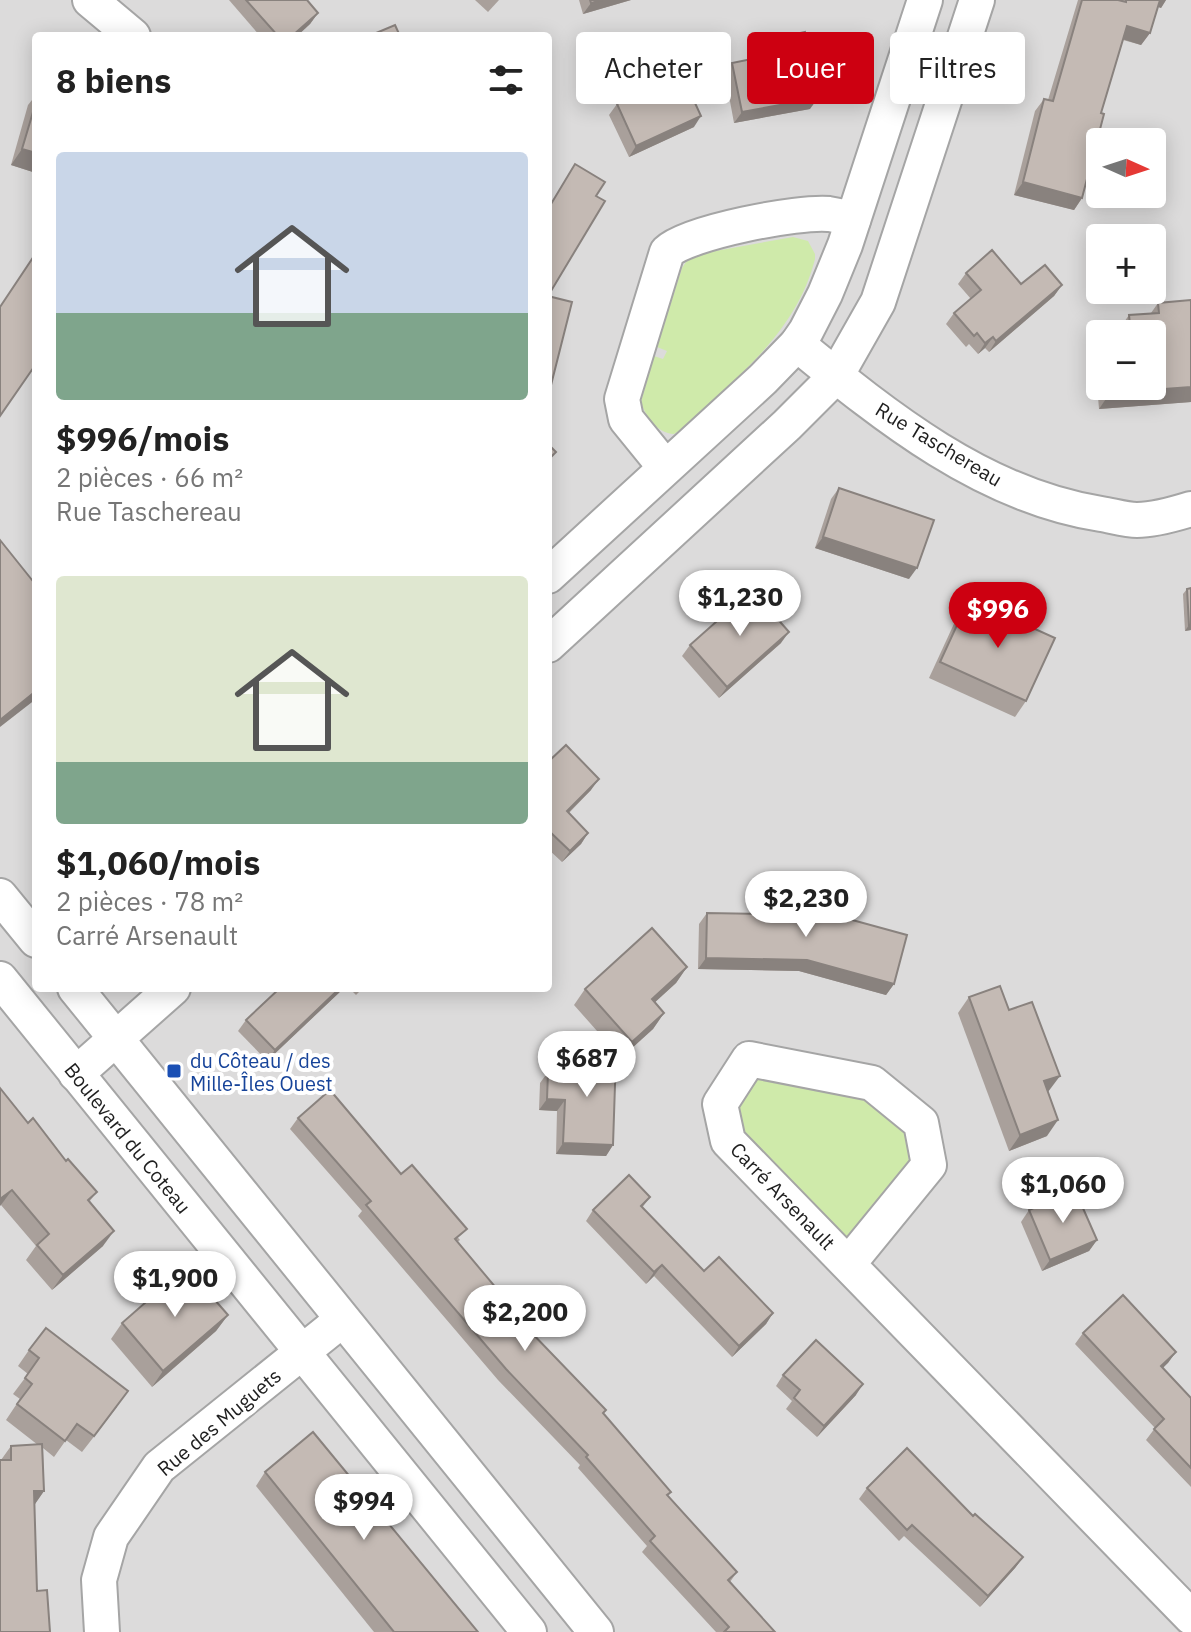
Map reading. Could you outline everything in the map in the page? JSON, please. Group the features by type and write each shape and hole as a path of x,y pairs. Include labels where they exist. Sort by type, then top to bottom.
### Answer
{"street":[{"path":"90,0 128,32"},
{"path":"552,572 763,379 797,344 825,294 853,220 925,0"},
{"path":"552,641 836,376 878,302 977,0"},
{"path":"665,467 626,419 622,399 667,252 675,244 695,236 802,215 828,214 853,220"},
{"name":"Rue Taschereau","path":"797,344 869,402 949,455 1033,498 1076,510 1138,520 1191,509"},
{"path":"0,896 32,935"},
{"name":"Boulevard du Coteau","path":"0,979 529,1632"},
{"path":"44,1034 85,992 116,1040 596,1632"},
{"path":"76,1074 169,992"},
{"name":"Carré Arsenault","path":"849,1263 929,1165 921,1123 872,1083 749,1059 720,1104 728,1141 1191,1617"},
{"name":"Rue des Muguets","path":"102,1632 99,1580 111,1537 159,1467 342,1320"}],"shaded area":[{"path":"0,0 1191,0 1191,1632 0,1632"}],"green space":[{"path":"793,237 808,241 815,259 806,286 779,332 742,373 682,429 674,434 657,427 641,402 654,356 663,359 667,351 657,347 686,262 699,254"},
{"path":"751,1071 863,1093 907,1128 909,1165 847,1246 735,1133 732,1106"}],"building":[{"path":"246,0 307,0 318,13 297,32 274,32"},
{"path":"1082,0 1160,0 1150,33 1127,26 1101,113 1104,114 1100,128 1086,128 1086,183 1082,198 1023,182 1044,99 1053,101"},
{"path":"395,25 398,32 378,32"},
{"path":"747,60 747,104 785,104 742,112 732,63"},
{"path":"617,104 696,104 701,116 636,146"},
{"path":"32,115 32,152 22,149"},
{"path":"575,164 605,182 596,196 605,201 552,289 552,202"},
{"path":"992,250 1021,284 1045,265 1062,285 996,341 993,337 985,343 977,333 974,336 954,313 981,290 966,273"},
{"path":"32,259 32,370 0,416 0,307"},
{"path":"552,297 572,302 552,381"},
{"path":"1191,300 1191,387 1166,389 1166,320 1130,320 1129,315 1159,313 1158,304"},
{"path":"839,488 934,520 917,568 823,537"},
{"path":"0,540 32,580 32,694 0,720"},
{"path":"1191,588 1191,625 1189,625 1187,589"},
{"path":"752,590 789,632 727,687 690,645"},
{"path":"969,599 1055,638 1026,701 940,662"},
{"path":"566,745 599,779 567,811 588,833 570,851 552,834 552,758"},
{"path":"769,892 801,892 801,906 907,935 894,984 807,960 706,958 707,913 769,914"},
{"path":"652,928 687,967 652,999 664,1013 632,1042 585,989"},
{"path":"1000,986 1009,1010 1032,1002 1060,1076 1044,1081 1058,1120 1020,1135 969,997"},
{"path":"276,992 336,992 275,1050 246,1020"},
{"path":"574,1053 616,1055 613,1145 563,1143 565,1100 547,1099 548,1072 574,1073"},
{"path":"0,1088 28,1123 33,1118 66,1161 68,1159 97,1192 88,1200 114,1231 63,1275 37,1245 49,1234 12,1190 0,1199"},
{"path":"330,1090 401,1174 412,1165 467,1229 455,1239 527,1328 606,1410 603,1413 671,1492 667,1495 737,1572 728,1580 775,1632 724,1632 729,1627 650,1541 655,1536 586,1457 588,1455 506,1369 366,1205 371,1201 298,1118"},
{"path":"629,1175 650,1197 641,1206 704,1271 719,1257 773,1313 739,1346 662,1265 654,1272 593,1210"},
{"path":"1075,1190 1097,1240 1050,1260 1029,1210"},
{"path":"186,1267 228,1315 163,1371 122,1323"},
{"path":"1123,1295 1176,1352 1161,1366 1191,1398 1191,1468 1154,1429 1164,1419 1083,1333"},
{"path":"46,1328 128,1391 94,1436 77,1424 65,1441 17,1404 32,1384 25,1378 39,1358 29,1350"},
{"path":"816,1340 863,1384 824,1426 794,1398 800,1390 783,1375"},
{"path":"313,1432 478,1632 394,1632 265,1472"},
{"path":"42,1444 44,1491 34,1491 37,1591 47,1590 50,1632 0,1632 0,1460 11,1460 11,1446"},
{"path":"907,1448 973,1516 975,1514 1023,1557 988,1596 912,1525 907,1530 867,1488"}],"place":[{"name":"du Côteau / des Mille-Îles Ouest","path":"174,1071"}]}
